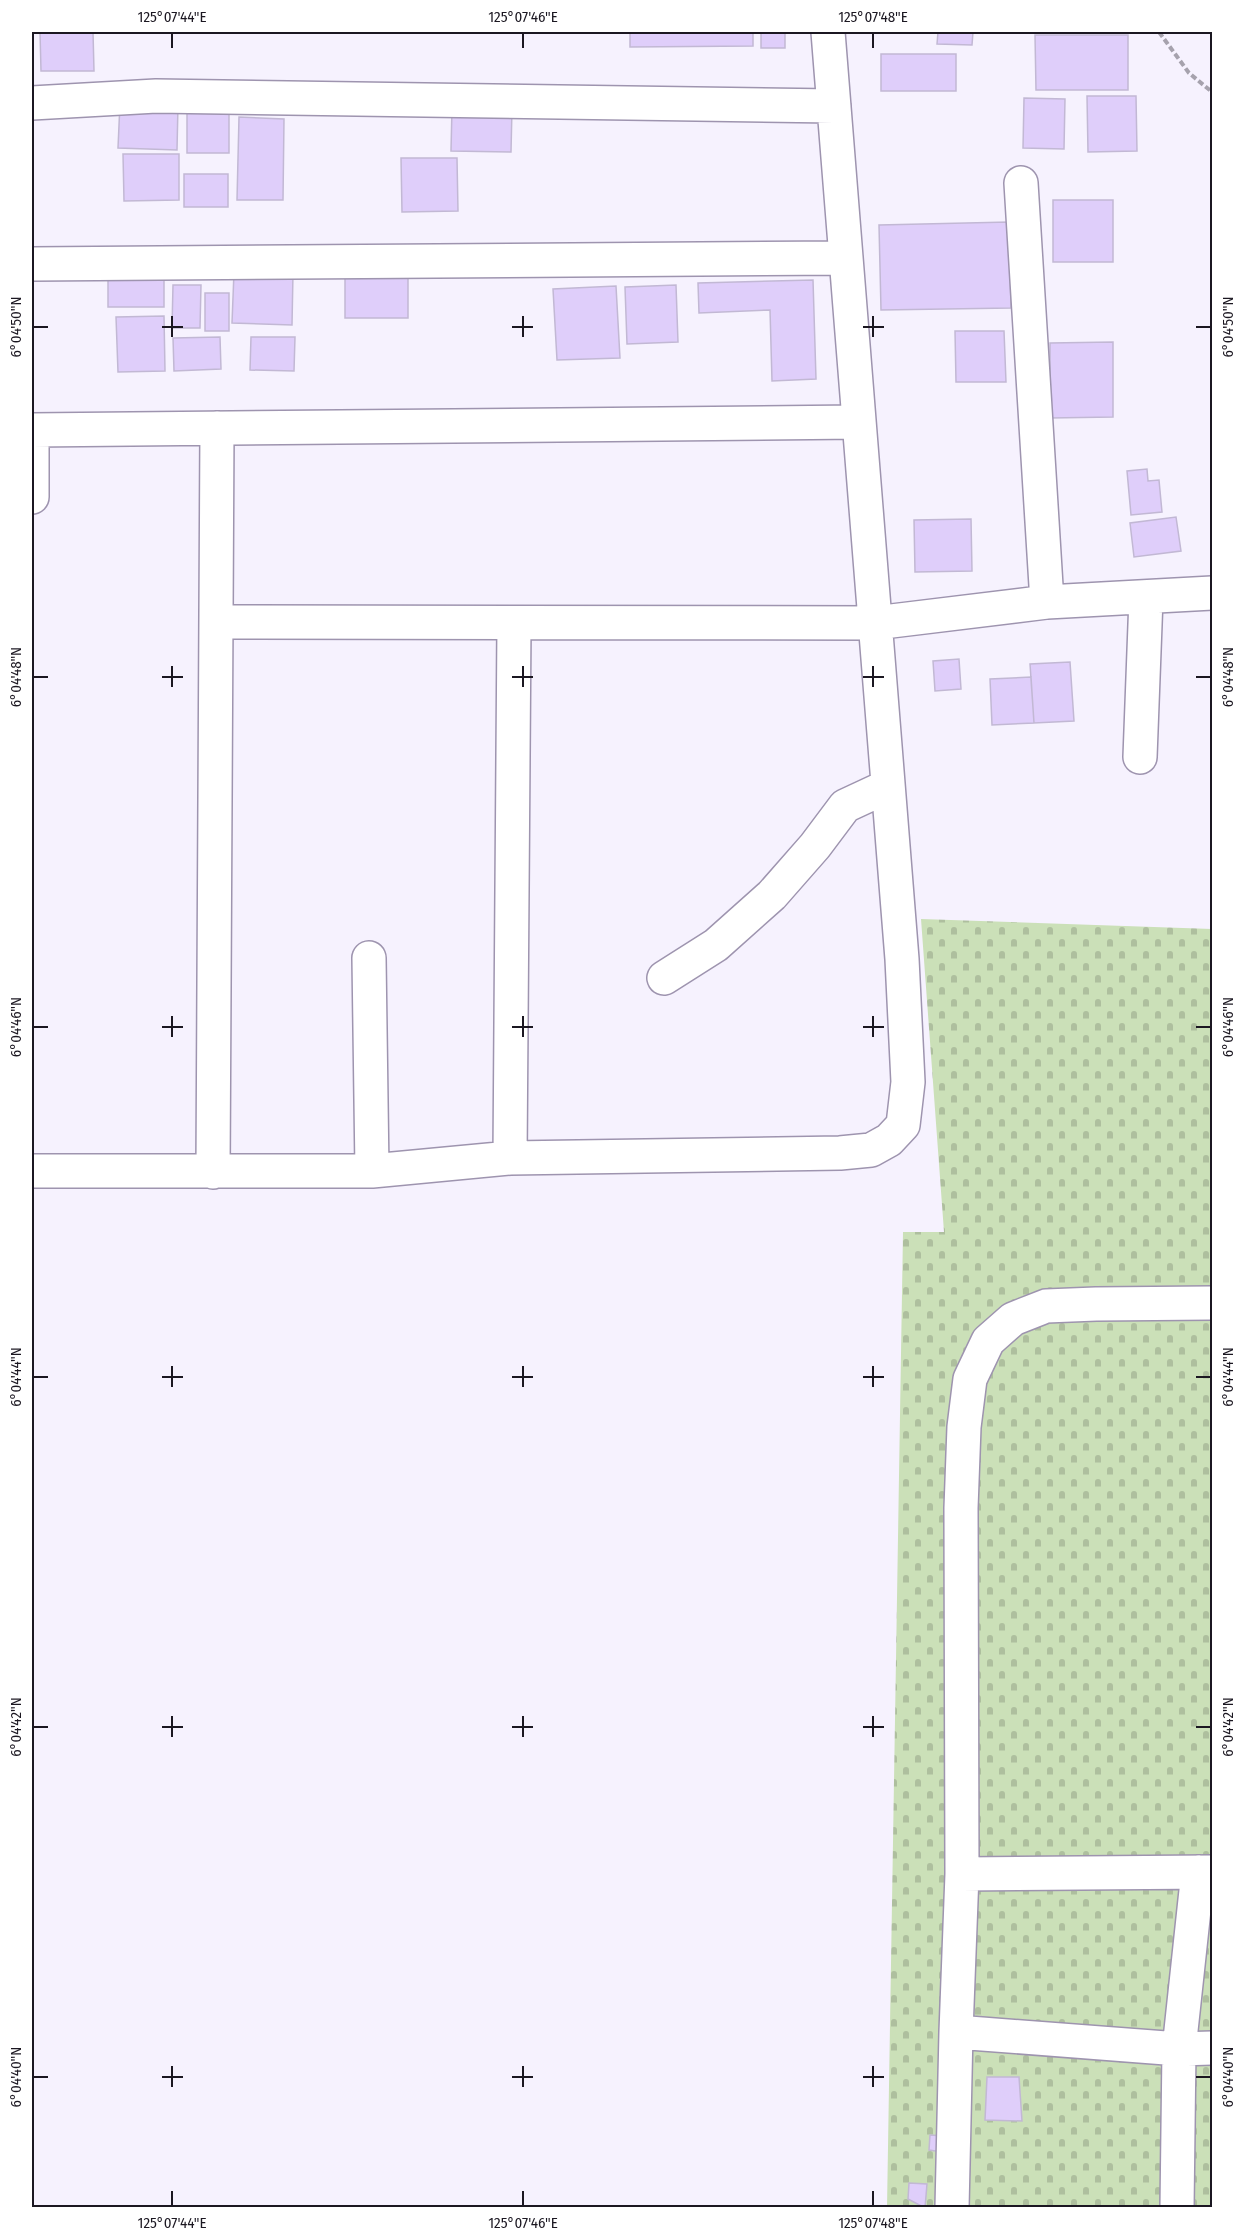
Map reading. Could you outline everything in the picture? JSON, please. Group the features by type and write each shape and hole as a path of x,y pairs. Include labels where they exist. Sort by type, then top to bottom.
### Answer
{"street":[{"path":"32,1171 372,1171 510,1158 840,1153 871,1150 889,1140 903,1125 908,1082 902,959 828,32"},
{"path":"32,103 156,96 834,106"},
{"path":"1021,183 1047,602"},
{"path":"32,264 846,258"},
{"path":"32,497 32,430 859,422"},
{"path":"213,1172 217,429"},
{"path":"216,622 875,622 1047,602 1212,593"},
{"path":"1140,757 1146,598"},
{"path":"510,1158 514,622"},
{"path":"664,978 716,945 772,895 815,846 845,807 888,786"},
{"path":"369,958 372,1171"},
{"path":"952,2208 962,1874 961,1508 964,1427 970,1379 988,1341 1013,1319 1046,1306 1212,1303"},
{"path":"962,1874 1205,1872 1179,2049 1178,2208"},
{"path":"956,2032 1179,2049 1212,2048"}],"path":[{"path":"1159,32 1189,73 1212,92"}],"green space":[{"path":"921,919 1212,929 1212,2207 887,2208 903,1232 944,1232"}],"building":[{"path":"40,32 93,32 94,71 41,71"},
{"path":"630,32 753,32 753,46 630,47"},
{"path":"761,32 785,32 785,48 761,48"},
{"path":"938,32 973,32 972,45 937,44"},
{"path":"1035,35 1128,35 1128,90 1036,90"},
{"path":"881,54 956,54 956,91 881,91"},
{"path":"1087,96 1136,96 1137,151 1088,152"},
{"path":"1024,98 1065,99 1064,149 1023,148"},
{"path":"120,103 178,105 177,150 118,148"},
{"path":"452,108 512,108 511,152 451,151"},
{"path":"187,111 229,111 229,153 187,153"},
{"path":"239,117 284,119 283,200 237,200"},
{"path":"123,154 179,154 179,200 124,201"},
{"path":"401,158 457,158 458,211 402,212"},
{"path":"184,174 228,174 228,207 184,207"},
{"path":"1053,200 1113,200 1113,262 1053,262"},
{"path":"1009,222 1011,308 881,310 879,225"},
{"path":"234,272 293,273 292,325 232,323"},
{"path":"108,273 164,273 164,307 108,307"},
{"path":"345,275 408,275 408,318 345,318"},
{"path":"813,280 816,379 772,381 770,310 699,313 698,283"},
{"path":"173,285 201,285 200,328 172,328"},
{"path":"676,285 678,342 627,344 625,287"},
{"path":"616,286 620,358 557,360 553,289"},
{"path":"205,293 229,293 229,331 205,331"},
{"path":"164,316 165,371 118,372 116,317"},
{"path":"955,331 1004,331 1006,382 956,382"},
{"path":"220,337 221,369 174,371 173,338"},
{"path":"251,337 295,337 294,371 250,370"},
{"path":"1113,342 1113,417 1050,418 1050,343"},
{"path":"1147,469 1148,481 1159,480 1162,512 1131,515 1127,471"},
{"path":"1176,517 1181,551 1134,557 1130,523"},
{"path":"971,519 972,571 915,572 914,520"},
{"path":"959,659 961,689 935,691 933,661"},
{"path":"1070,662 1074,721 1034,723 1030,664"},
{"path":"1031,677 1034,723 992,725 990,679"},
{"path":"987,2077 1019,2077 1022,2121 985,2120"},
{"path":"930,2135 944,2136 942,2152 929,2150"},
{"path":"909,2183 927,2184 925,2208 908,2199"}]}
